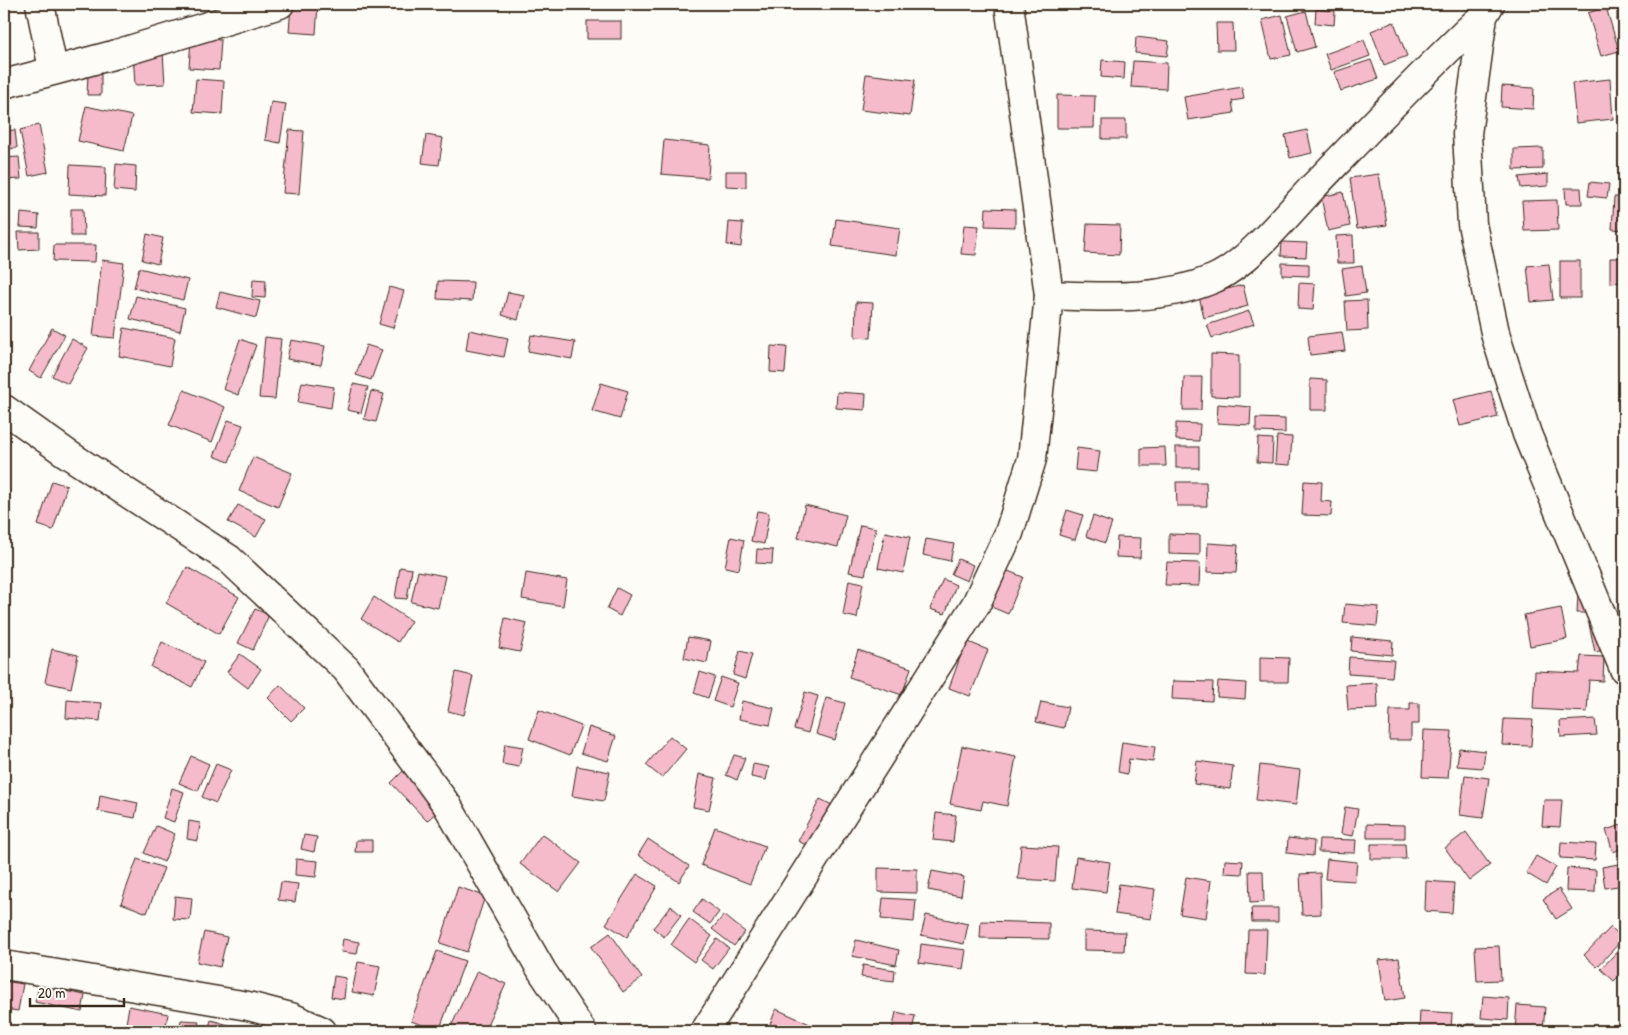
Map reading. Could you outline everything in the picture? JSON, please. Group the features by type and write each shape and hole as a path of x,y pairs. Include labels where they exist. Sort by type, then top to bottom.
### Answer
{"street":[{"path":"40,4 53,69"},
{"path":"4,84 113,54 280,4"},
{"path":"705,1031 976,604 1009,533 1032,459 1049,295 1009,4"},
{"path":"1049,295 1129,298 1179,291 1215,278 1252,252 1428,67 1486,10"},
{"path":"1486,10 1467,134 1472,224 1496,337 1527,434 1624,669"},
{"path":"4,409 66,453 229,559 346,669 447,805 542,971 582,1031"},
{"path":"4,965 248,1006 291,1017 322,1031"}],"building":[{"path":"291,4 318,4 316,34 289,32"},
{"path":"1617,4 1624,4 1624,21 1617,21"},
{"path":"1606,7 1619,51 1601,56 1588,13"},
{"path":"1316,9 1335,11 1334,25 1315,23"},
{"path":"1306,11 1315,47 1297,52 1287,16"},
{"path":"1282,15 1291,55 1271,59 1262,20"},
{"path":"587,21 621,21 621,39 587,39"},
{"path":"1394,22 1407,56 1384,65 1371,31"},
{"path":"1216,23 1233,23 1234,50 1217,50"},
{"path":"1136,37 1169,41 1167,56 1135,53"},
{"path":"191,38 221,40 219,70 189,68"},
{"path":"1364,40 1370,56 1331,70 1325,54"},
{"path":"163,52 165,84 135,85 133,53"},
{"path":"1102,60 1125,62 1124,79 1101,77"},
{"path":"1371,60 1378,79 1341,91 1334,72"},
{"path":"1133,61 1167,63 1166,89 1131,87"},
{"path":"88,74 101,74 101,95 87,95"},
{"path":"866,74 915,80 910,116 861,110"},
{"path":"196,79 224,81 222,114 193,112"},
{"path":"1610,79 1613,119 1576,123 1572,83"},
{"path":"1502,86 1534,88 1533,109 1501,107"},
{"path":"1242,87 1244,99 1232,101 1234,113 1188,120 1184,97"},
{"path":"1057,95 1095,96 1094,128 1057,128"},
{"path":"271,102 286,104 280,143 265,140"},
{"path":"86,106 132,116 124,151 78,141"},
{"path":"1102,120 1126,120 1126,139 1102,139"},
{"path":"39,125 48,172 29,176 20,130"},
{"path":"15,130 17,148 4,149 4,131"},
{"path":"289,130 304,131 299,194 283,193"},
{"path":"1307,130 1312,153 1290,158 1285,135"},
{"path":"426,135 443,138 439,165 422,163"},
{"path":"664,140 710,145 708,178 661,174"},
{"path":"1543,148 1543,169 1514,170 1514,149"},
{"path":"19,157 21,179 4,180 4,158"},
{"path":"116,164 136,166 135,192 114,190"},
{"path":"70,165 106,167 105,196 69,194"},
{"path":"726,171 746,171 746,187 726,186"},
{"path":"1379,174 1387,225 1357,229 1350,178"},
{"path":"1548,174 1548,186 1521,188 1519,177"},
{"path":"1590,182 1609,184 1607,198 1588,196"},
{"path":"1565,188 1581,188 1582,204 1566,204"},
{"path":"1343,192 1350,226 1328,231 1321,197"},
{"path":"1614,197 1624,197 1624,230 1612,229"},
{"path":"1557,200 1558,230 1524,231 1522,201"},
{"path":"986,208 1015,209 1015,227 985,226"},
{"path":"71,209 83,209 84,236 71,236"},
{"path":"21,213 39,215 38,228 20,227"},
{"path":"836,219 900,228 896,255 832,246"},
{"path":"729,222 743,223 741,247 727,245"},
{"path":"1087,224 1120,225 1119,255 1085,253"},
{"path":"964,225 979,226 976,255 961,254"},
{"path":"18,232 39,232 39,249 19,250"},
{"path":"147,234 163,238 158,264 142,260"},
{"path":"1353,235 1354,263 1337,263 1336,236"},
{"path":"1282,242 1307,243 1306,257 1281,256"},
{"path":"54,245 96,245 95,262 53,261"},
{"path":"1610,258 1624,258 1624,282 1610,283"},
{"path":"102,260 124,263 115,338 93,336"},
{"path":"1560,261 1580,261 1580,298 1560,298"},
{"path":"1282,263 1309,264 1309,276 1282,275"},
{"path":"1549,264 1553,300 1531,302 1527,266"},
{"path":"1362,266 1366,293 1346,296 1342,269"},
{"path":"139,268 188,280 183,300 134,288"},
{"path":"253,279 266,280 265,298 252,297"},
{"path":"438,281 473,282 472,301 437,299"},
{"path":"1299,283 1315,284 1313,310 1298,309"},
{"path":"1243,285 1248,306 1204,318 1199,296"},
{"path":"389,287 404,291 393,328 379,324"},
{"path":"220,292 260,301 256,318 216,307"},
{"path":"508,292 524,295 518,320 502,315"},
{"path":"136,296 185,308 180,331 130,319"},
{"path":"1367,300 1368,330 1347,331 1345,301"},
{"path":"856,302 873,303 871,338 855,337"},
{"path":"1249,311 1254,324 1212,338 1207,325"},
{"path":"52,328 65,335 41,378 29,371"},
{"path":"124,328 175,338 170,366 119,356"},
{"path":"469,330 508,338 504,357 466,350"},
{"path":"1342,332 1345,351 1310,355 1308,336"},
{"path":"531,335 575,342 572,359 528,351"},
{"path":"265,337 281,339 275,399 259,398"},
{"path":"72,339 88,348 68,384 52,376"},
{"path":"240,339 256,345 238,395 223,389"},
{"path":"291,340 325,346 321,365 287,359"},
{"path":"366,345 382,350 371,380 356,375"},
{"path":"771,346 787,347 785,373 770,372"},
{"path":"1211,354 1239,355 1239,397 1211,396"},
{"path":"1184,377 1202,377 1201,410 1183,410"},
{"path":"1310,379 1327,380 1327,410 1310,410"},
{"path":"302,382 334,387 331,408 298,402"},
{"path":"601,383 628,391 620,419 592,411"},
{"path":"353,384 368,387 361,413 347,410"},
{"path":"184,390 225,407 212,442 169,425"},
{"path":"371,391 384,394 376,422 364,419"},
{"path":"1491,391 1498,417 1460,426 1453,400"},
{"path":"837,392 866,394 865,410 836,408"},
{"path":"1218,404 1251,407 1250,425 1217,423"},
{"path":"1256,418 1285,419 1285,433 1256,432"},
{"path":"228,420 243,425 229,462 214,456"},
{"path":"1176,423 1200,424 1199,441 1176,440"},
{"path":"1277,436 1292,437 1290,465 1275,464"},
{"path":"1258,438 1273,439 1272,463 1257,462"},
{"path":"1165,447 1166,466 1141,466 1141,448"},
{"path":"1176,447 1199,447 1199,468 1176,468"},
{"path":"1077,448 1100,451 1097,472 1075,470"},
{"path":"253,457 292,473 278,507 239,491"},
{"path":"52,481 67,486 53,530 38,525"},
{"path":"1304,481 1322,482 1321,501 1332,502 1331,516 1302,515"},
{"path":"1176,482 1206,482 1207,506 1177,506"},
{"path":"238,505 266,519 256,537 228,522"},
{"path":"805,505 846,515 838,547 798,538"},
{"path":"1067,510 1083,515 1075,540 1059,535"},
{"path":"757,511 769,513 764,544 751,541"},
{"path":"1093,516 1112,523 1105,543 1086,536"},
{"path":"860,525 876,528 865,575 849,572"},
{"path":"885,532 910,537 903,573 878,568"},
{"path":"1169,534 1200,535 1200,555 1169,554"},
{"path":"731,537 744,540 739,570 725,567"},
{"path":"1117,537 1141,538 1140,558 1116,557"},
{"path":"926,539 954,544 950,561 923,555"},
{"path":"1208,543 1238,545 1236,573 1207,572"},
{"path":"757,549 773,550 772,564 756,563"},
{"path":"958,559 973,565 967,581 951,574"},
{"path":"1167,562 1200,563 1199,586 1165,585"},
{"path":"187,567 239,597 219,634 166,603"},
{"path":"400,567 412,569 407,599 395,598"},
{"path":"1003,569 1023,577 1008,614 989,606"},
{"path":"418,571 445,576 438,608 411,602"},
{"path":"526,573 567,580 563,606 522,599"},
{"path":"943,579 956,585 945,614 930,609"},
{"path":"849,580 863,583 857,618 843,615"},
{"path":"617,588 630,595 620,616 607,609"},
{"path":"1578,595 1601,595 1601,613 1577,613"},
{"path":"374,597 411,621 398,642 361,619"},
{"path":"1345,604 1379,607 1377,626 1343,623"},
{"path":"1561,608 1567,639 1530,646 1524,615"},
{"path":"255,609 269,615 253,650 238,643"},
{"path":"505,618 527,623 520,652 499,648"},
{"path":"1614,619 1621,646 1595,652 1589,624"},
{"path":"688,637 711,641 707,663 684,658"},
{"path":"1352,637 1393,641 1392,655 1351,651"},
{"path":"966,641 988,650 970,696 949,688"},
{"path":"162,642 204,662 192,687 151,667"},
{"path":"52,649 78,655 71,688 45,682"},
{"path":"858,650 911,668 902,695 849,677"},
{"path":"740,651 752,654 745,679 733,675"},
{"path":"240,654 261,669 248,688 227,672"},
{"path":"1581,656 1604,657 1603,681 1589,680 1587,712 1533,709 1535,671 1579,673"},
{"path":"1260,657 1289,658 1288,682 1260,682"},
{"path":"1349,657 1394,660 1392,677 1348,674"},
{"path":"456,672 473,676 464,715 448,711"},
{"path":"700,672 715,677 708,698 694,693"},
{"path":"721,677 738,683 730,707 713,701"},
{"path":"1173,681 1213,682 1212,701 1172,699"},
{"path":"1218,681 1246,683 1245,699 1217,697"},
{"path":"1377,683 1378,709 1348,710 1346,685"},
{"path":"280,685 304,708 291,721 268,698"},
{"path":"805,692 818,696 808,733 794,729"},
{"path":"826,698 845,703 835,740 816,734"},
{"path":"67,700 102,703 100,721 66,718"},
{"path":"742,701 774,708 770,725 739,719"},
{"path":"1041,702 1068,707 1064,728 1036,722"},
{"path":"1410,703 1419,703 1419,724 1411,724 1411,740 1389,740 1390,710 1410,710"},
{"path":"539,710 581,726 570,755 529,739"},
{"path":"1504,719 1533,720 1531,746 1502,745"},
{"path":"1595,719 1597,735 1561,737 1560,721"},
{"path":"589,727 616,736 608,761 581,753"},
{"path":"1424,730 1452,731 1448,778 1422,777"},
{"path":"670,736 686,749 662,778 646,765"},
{"path":"1122,742 1155,747 1153,762 1129,759 1127,774 1118,772"},
{"path":"505,744 523,747 519,767 502,764"},
{"path":"962,746 1016,757 1007,806 983,801 981,810 950,804"},
{"path":"1459,748 1485,751 1483,768 1457,766"},
{"path":"734,755 745,758 737,780 726,775"},
{"path":"191,756 209,764 198,791 179,783"},
{"path":"1197,761 1233,766 1230,789 1194,784"},
{"path":"216,764 231,770 216,803 202,797"},
{"path":"753,764 769,767 766,780 751,777"},
{"path":"1260,765 1300,770 1296,805 1256,800"},
{"path":"577,766 610,772 604,801 572,796"},
{"path":"406,768 442,807 427,821 391,783"},
{"path":"699,774 716,778 709,810 693,807"},
{"path":"1465,775 1489,778 1483,818 1460,815"},
{"path":"172,788 184,792 174,822 163,818"},
{"path":"100,795 138,803 135,818 98,811"},
{"path":"820,799 836,807 814,849 798,841"},
{"path":"1544,800 1562,800 1560,827 1542,826"},
{"path":"1345,807 1358,809 1353,836 1341,834"},
{"path":"936,813 956,815 953,842 933,840"},
{"path":"189,821 200,823 198,841 187,839"},
{"path":"1367,824 1405,825 1405,838 1367,838"},
{"path":"1624,824 1624,848 1613,852 1606,830"},
{"path":"156,826 175,834 164,862 144,853"},
{"path":"715,827 765,846 750,884 701,865"},
{"path":"1466,832 1490,865 1469,881 1445,848"},
{"path":"542,834 581,863 559,892 520,864"},
{"path":"304,835 317,837 314,852 301,849"},
{"path":"1288,838 1314,841 1313,856 1287,853"},
{"path":"648,839 689,866 679,882 638,855"},
{"path":"1319,839 1356,840 1355,853 1318,852"},
{"path":"356,840 372,840 372,852 355,852"},
{"path":"1561,842 1596,844 1595,860 1560,858"},
{"path":"1371,844 1405,844 1406,859 1371,859"},
{"path":"1021,845 1058,847 1055,881 1018,879"},
{"path":"1536,856 1556,867 1546,885 1526,873"},
{"path":"1076,857 1110,862 1106,892 1072,888"},
{"path":"137,859 164,868 147,913 121,903"},
{"path":"296,859 318,861 316,877 295,875"},
{"path":"1327,859 1357,862 1355,881 1325,879"},
{"path":"1225,860 1243,861 1242,874 1224,873"},
{"path":"1624,863 1624,885 1605,888 1602,867"},
{"path":"878,868 917,869 917,893 878,892"},
{"path":"1567,868 1596,870 1595,892 1566,891"},
{"path":"932,871 964,877 961,896 928,890"},
{"path":"1249,871 1263,871 1264,902 1250,903"},
{"path":"1320,873 1321,914 1302,915 1300,874"},
{"path":"637,874 657,886 627,937 606,924"},
{"path":"1186,877 1211,881 1206,918 1180,914"},
{"path":"1426,881 1454,883 1452,913 1425,911"},
{"path":"281,882 298,884 295,902 278,900"},
{"path":"1119,884 1155,889 1151,919 1115,914"},
{"path":"458,887 485,896 467,952 440,943"},
{"path":"1559,889 1572,909 1556,919 1543,899"},
{"path":"175,896 192,898 190,920 173,919"},
{"path":"883,898 916,900 914,922 881,919"},
{"path":"702,899 719,912 710,924 693,912"},
{"path":"671,906 681,915 664,937 653,928"},
{"path":"1251,908 1278,908 1278,922 1252,922"},
{"path":"724,915 745,932 734,946 712,929"},
{"path":"926,915 968,924 964,944 921,935"},
{"path":"689,919 712,936 694,962 671,945"},
{"path":"981,921 1049,923 1049,939 980,938"},
{"path":"1611,927 1623,939 1597,967 1584,955"},
{"path":"1248,930 1267,930 1265,975 1246,974"},
{"path":"1084,931 1125,932 1124,951 1084,950"},
{"path":"204,932 227,937 220,967 197,962"},
{"path":"610,933 642,978 623,992 591,947"},
{"path":"343,939 359,942 357,954 341,952"},
{"path":"717,939 729,948 713,969 701,960"},
{"path":"856,940 899,950 896,965 852,956"},
{"path":"921,944 966,950 963,969 919,963"},
{"path":"1624,944 1624,971 1614,981 1601,969"},
{"path":"1499,946 1501,980 1477,981 1475,947"},
{"path":"437,951 465,961 439,1031 411,1021"},
{"path":"1399,958 1405,998 1385,1001 1379,960"},
{"path":"358,962 380,966 374,996 352,992"},
{"path":"863,965 895,970 894,981 861,977"},
{"path":"477,971 506,984 484,1031 449,1031"},
{"path":"334,976 346,978 344,999 331,997"},
{"path":"4,981 23,984 18,1011 4,1009"},
{"path":"39,986 85,995 82,1012 35,1002"},
{"path":"1483,996 1509,998 1508,1020 1481,1018"},
{"path":"1517,1005 1545,1007 1543,1031 1515,1031"},
{"path":"129,1006 168,1014 165,1031 126,1024"},
{"path":"776,1009 812,1025 810,1031 779,1031 769,1027"},
{"path":"1420,1011 1452,1013 1451,1031 1419,1031"},
{"path":"896,1012 915,1016 912,1031 892,1031"},
{"path":"181,1020 199,1021 197,1031 179,1031"},
{"path":"211,1020 239,1028 238,1031 208,1031"},
{"path":"1467,1024 1500,1025 1500,1031 1467,1031"},
{"path":"1383,1026 1403,1026 1403,1031 1383,1031"}]}
